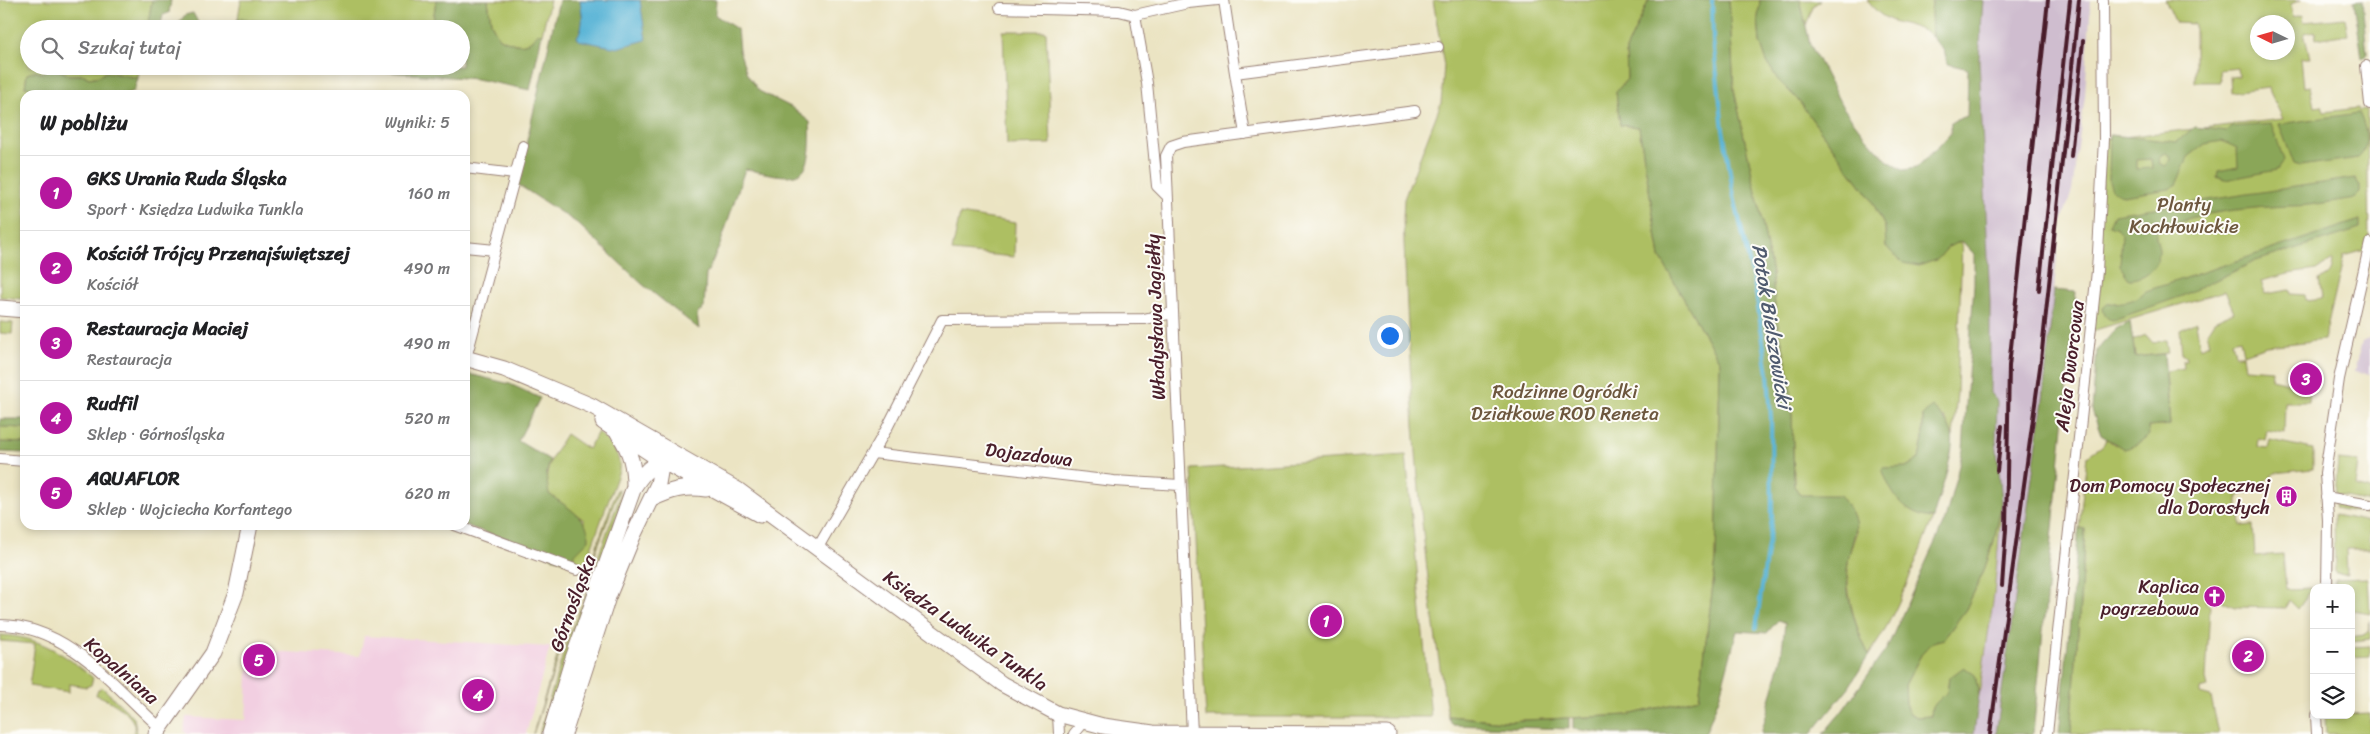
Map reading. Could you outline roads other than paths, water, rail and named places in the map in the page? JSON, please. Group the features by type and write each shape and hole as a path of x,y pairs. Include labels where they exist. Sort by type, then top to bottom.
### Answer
{"street":[{"path":"999,8 1119,11 1135,15 1188,3 1218,0"},
{"path":"1224,0 1245,134"},
{"name":"Aleja Dworcowa","path":"2047,734 2097,272 2104,139 2103,0"},
{"path":"1135,15 1147,83 1157,186 1167,196"},
{"path":"1235,73 1438,47"},
{"path":"2366,66 2370,104"},
{"name":"Władysława Jagiełły","path":"1192,734 1166,156 1171,146 1415,111"},
{"path":"470,343 523,146"},
{"path":"470,169 516,174"},
{"path":"2327,584 2328,520 2325,474 2339,379 2370,243"},
{"path":"470,248 495,250"},
{"path":"0,308 20,310"},
{"path":"817,549 873,453 942,320 1144,319 1173,313"},
{"name":"Księdza Ludwika Tunkla","path":"470,359 504,369 564,393 657,443 758,503 802,538 1002,684 1058,714 1084,722 1153,734 1388,734"},
{"name":"Księdza Ludwika Tunkla","path":"564,393 617,432 662,461 802,538"},
{"name":"Górnośląska","path":"617,432 632,458 634,487"},
{"name":"Górnośląska","path":"564,734 608,597 633,536 652,499 661,474 662,461 657,443"},
{"name":"Dojazdowa","path":"873,453 1114,481 1180,485"},
{"name":"Górnośląska","path":"550,734 572,661 634,487 645,470 662,461 681,458"},
{"path":"0,459 20,460"},
{"path":"652,499 675,489 685,487 712,490"},
{"path":"2326,497 2370,505"},
{"path":"159,733 209,659 222,632 236,593 249,530"},
{"path":"469,530 577,570"},
{"name":"Kopalniana","path":"0,625 19,626 42,632 79,653 156,723 159,733"},
{"path":"1058,714 1059,734"},
{"path":"2316,719 2317,734"},
{"path":"1074,734 1084,722"}],"water":[{"path":"580,0 640,0 646,40 617,48 578,40 577,37 582,19"}],"waterway":[{"name":"Potok Bielszowicki","path":"1712,0 1713,40 1723,129 1734,197 1755,287 1768,374 1771,418 1772,517 1756,628"}],"railway":[{"path":"2002,586 2006,529 2009,366 2048,0"},
{"path":"2039,290 2070,0"},
{"path":"1990,734 2041,360 2079,0"},
{"path":"2071,156 2083,41"},
{"path":"1997,471 2002,426"}],"place":[{"name":"Restauracja Maciej","path":"2306,379"},
{"name":"Dom Pomocy Społecznej dla Dorosłych","path":"2286,496"},
{"name":"Kaplica pogrzebowa","path":"2215,597"},
{"name":"GKS Urania Ruda Śląska","path":"1326,621"},
{"name":"Kościół Trójcy Przenajświętszej","path":"2248,656"},
{"name":"AQUAFLOR","path":"259,660"},
{"name":"Rudfil","path":"478,695"}],"park label":[{"name":"Planty Kochłowickie","path":"2184,215"},
{"name":"Rodzinne Ogródki Działkowe ROD Reneta","path":"1565,402"}]}
